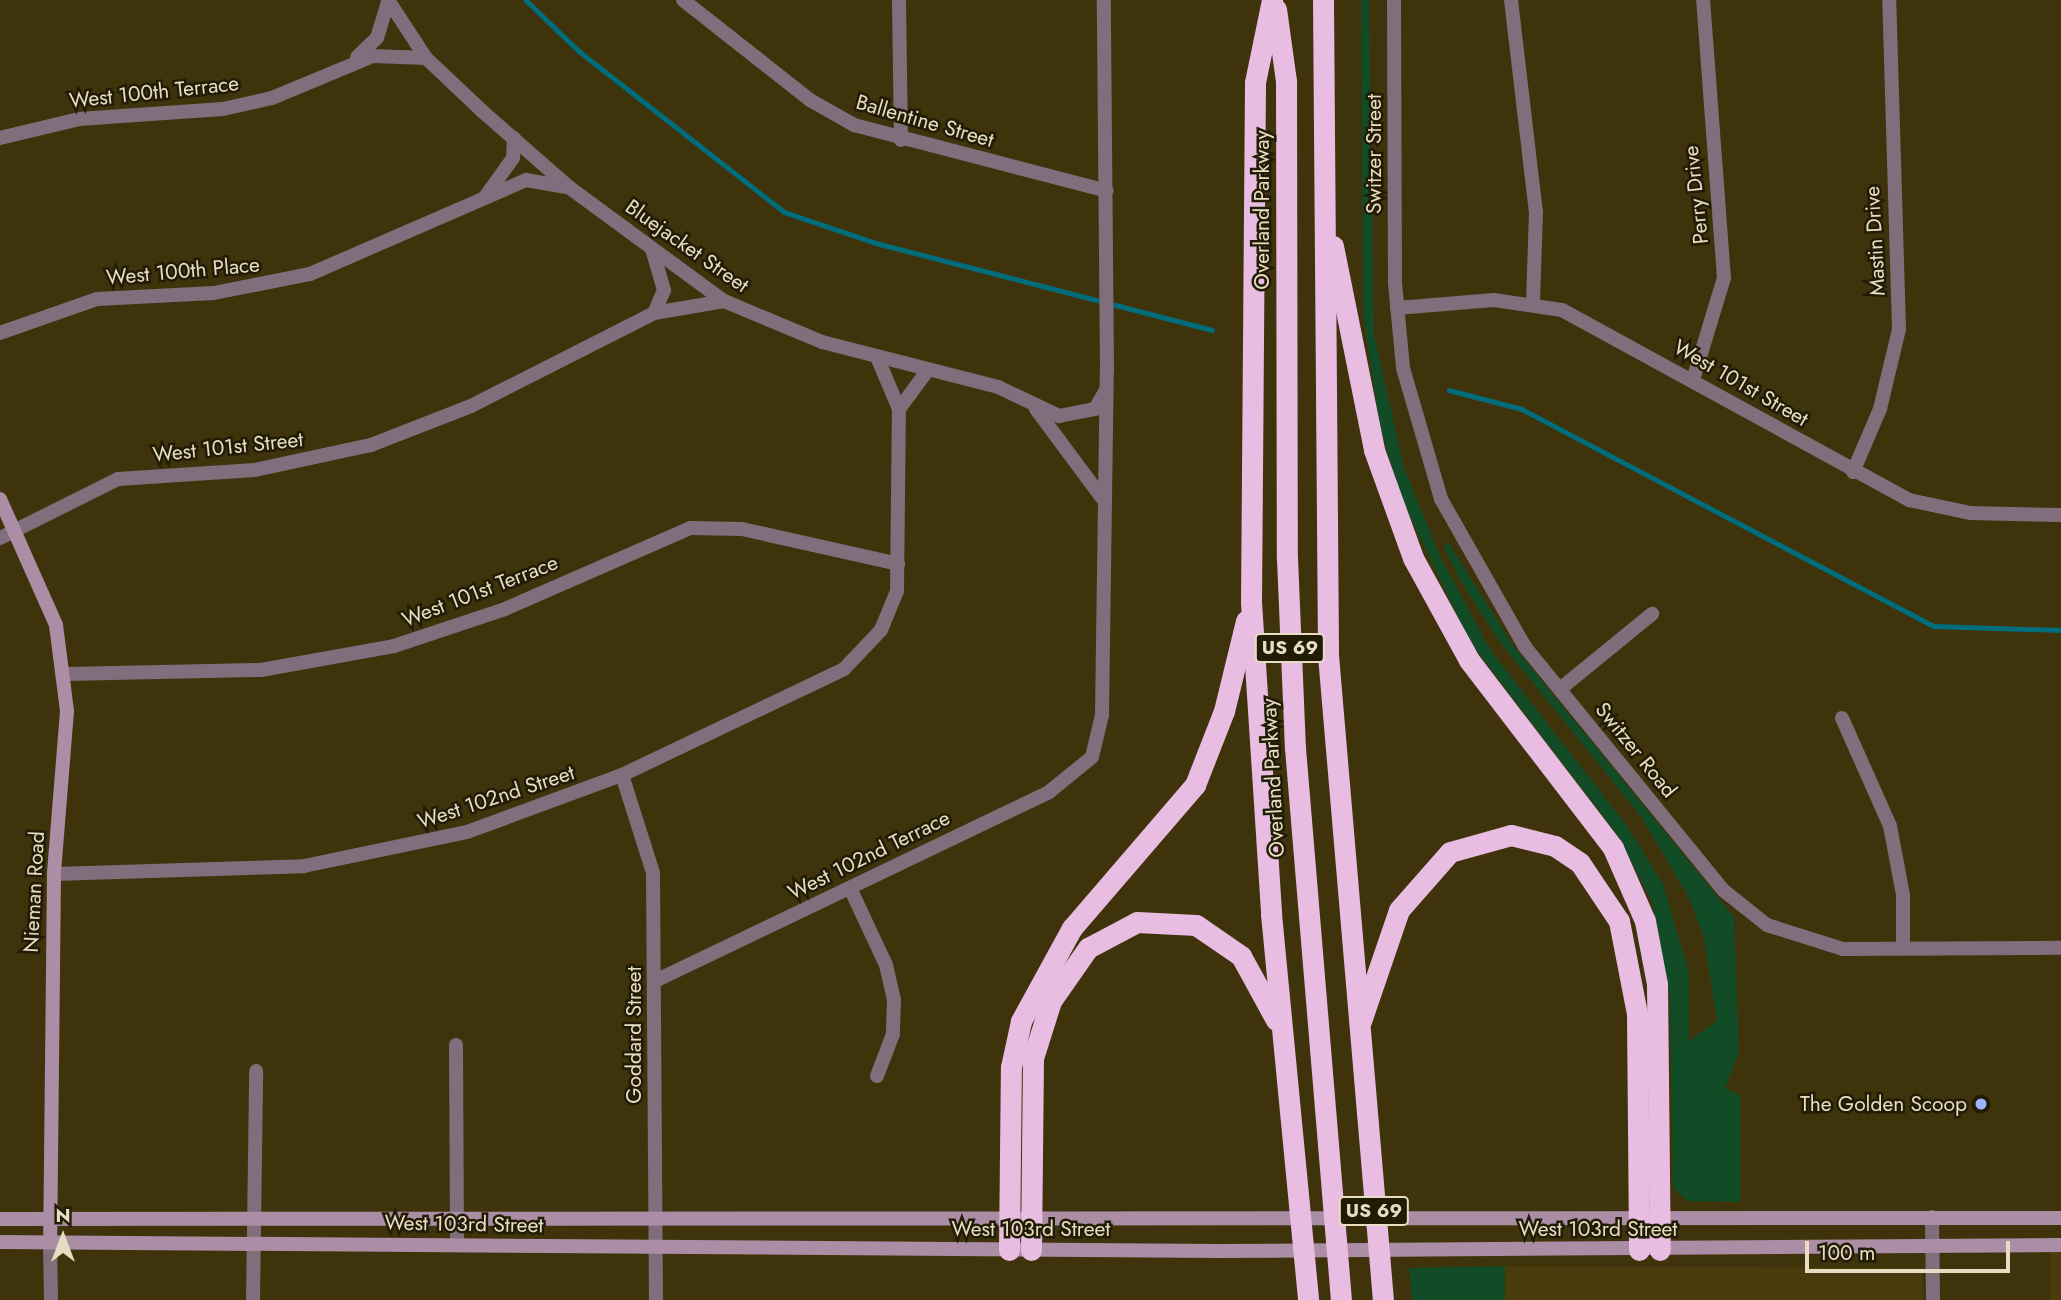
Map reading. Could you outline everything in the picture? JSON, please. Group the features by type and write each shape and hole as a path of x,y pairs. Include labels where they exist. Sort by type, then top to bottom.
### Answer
{"highway":[{"path":"1274,0 1255,82 1251,602 1283,1034 1308,1300"},
{"name":"Overland Parkway","path":"1274,0 1286,81 1293,722 1341,1300"},
{"name":"US 69","path":"1323,0 1328,655 1357,1033 1383,1300"},
{"path":"1324,197 1365,413 1398,525 1449,629 1597,823 1627,872 1645,921 1657,984 1649,1250"},
{"path":"1009,1250 1011,1066 1021,1021 1072,928 1195,785 1224,711 1251,602"},
{"path":"1357,1033 1386,937 1436,863 1462,845 1497,836 1525,837 1568,854 1608,897 1628,953 1637,1014 1649,1221"},
{"path":"1031,1250 1038,1038 1061,982 1102,936 1152,920 1181,921 1214,934 1252,969 1283,1034"}],"main road":[{"name":"Nieman Road","path":"0,499 47,596 64,674 54,874 50,1242"},
{"name":"West 103rd Street","path":"0,1219 1031,1222 2061,1218"},
{"name":"West 103rd Street","path":"0,1242 457,1244 654,1249 1220,1251 1933,1250 2061,1245"}],"street":[{"name":"Bluejacket Street","path":"388,0 426,58 514,138 570,188 724,301 791,331 877,357 998,387 1036,409 1080,416 1095,409 1107,388"},
{"name":"West 100th Terrace","path":"348,64 377,38 388,0"},
{"name":"Ballentine Street","path":"683,0 821,108 901,140 1107,191"},
{"path":"899,0 901,140"},
{"path":"1102,498 1107,388 1104,0"},
{"name":"Switzer Street","path":"1394,0 1397,308"},
{"path":"1511,0 1538,236 1533,304"},
{"name":"Perry Drive","path":"1693,380 1724,278 1703,0"},
{"name":"Mastin Drive","path":"1853,472 1883,400 1899,329 1889,0"},
{"name":"West 100th Terrace","path":"0,138 79,119 250,104 348,64 387,54 426,58"},
{"name":"West 100th Place","path":"484,198 513,158 514,138"},
{"name":"West 100th Place","path":"0,333 97,299 214,293 310,274 368,254 526,180 570,188"},
{"path":"652,249 664,290 654,313"},
{"name":"West 101st Street","path":"1397,308 1494,300 1533,304 1589,321 1853,472 1943,510 2061,514"},
{"name":"West 101st Street","path":"0,538 118,479 278,466 421,428 654,313 724,301"},
{"name":"Switzer Road","path":"1397,308 1413,415 1441,499 1495,603 1560,689 1747,912 1812,943 1903,948 2061,948"},
{"path":"877,357 899,409"},
{"path":"899,409 928,370"},
{"name":"West 102nd Street","path":"54,874 251,871 348,859 467,832 622,775 849,664 887,619 898,564 899,409"},
{"name":"Bluejacket Street","path":"1036,409 1102,498"},
{"name":"West 102nd Terrace","path":"655,981 1057,788 1092,757 1101,726 1102,498"},
{"name":"West 101st Terrace","path":"64,674 261,670 394,646 505,609 690,528 742,529 898,564"},
{"path":"1560,689 1651,614"},
{"path":"1842,718 1890,826 1900,873 1903,948"},
{"name":"Goddard Street","path":"622,775 653,873 656,1300"},
{"path":"850,888 886,965 894,1000 893,1034 877,1076"},
{"path":"456,1045 457,1244"},
{"path":"253,1300 257,1219 256,1072"},
{"path":"1932,1217 1933,1300"},
{"name":"Nieman Road","path":"50,1242 51,1300"}],"shaded area":[{"path":"2050,1249 2061,1249 2061,1300 2050,1300"},
{"path":"1505,1266 1922,1268 1923,1300 1505,1300"}],"green space":[{"path":"1361,0 1369,0 1374,334 1404,468 1440,556 1489,648 1627,826 1663,884 1689,973 1689,1041 1717,1021 1704,938 1689,898 1640,815 1499,641 1460,580 1444,547 1448,542 1512,644 1734,917 1739,1053 1725,1088 1740,1095 1740,1202 1687,1201 1673,1188 1670,998 1652,902 1618,836 1470,642 1400,496 1379,423 1363,313"},
{"path":"1505,1266 1505,1300 1412,1300 1409,1268"}],"waterway":[{"path":"526,0 579,51 784,212 876,243 1212,330"},
{"path":"1449,390 1522,409 1934,626 2061,630"}],"place":[{"name":"The Golden Scoop","path":"1981,1104"}]}
